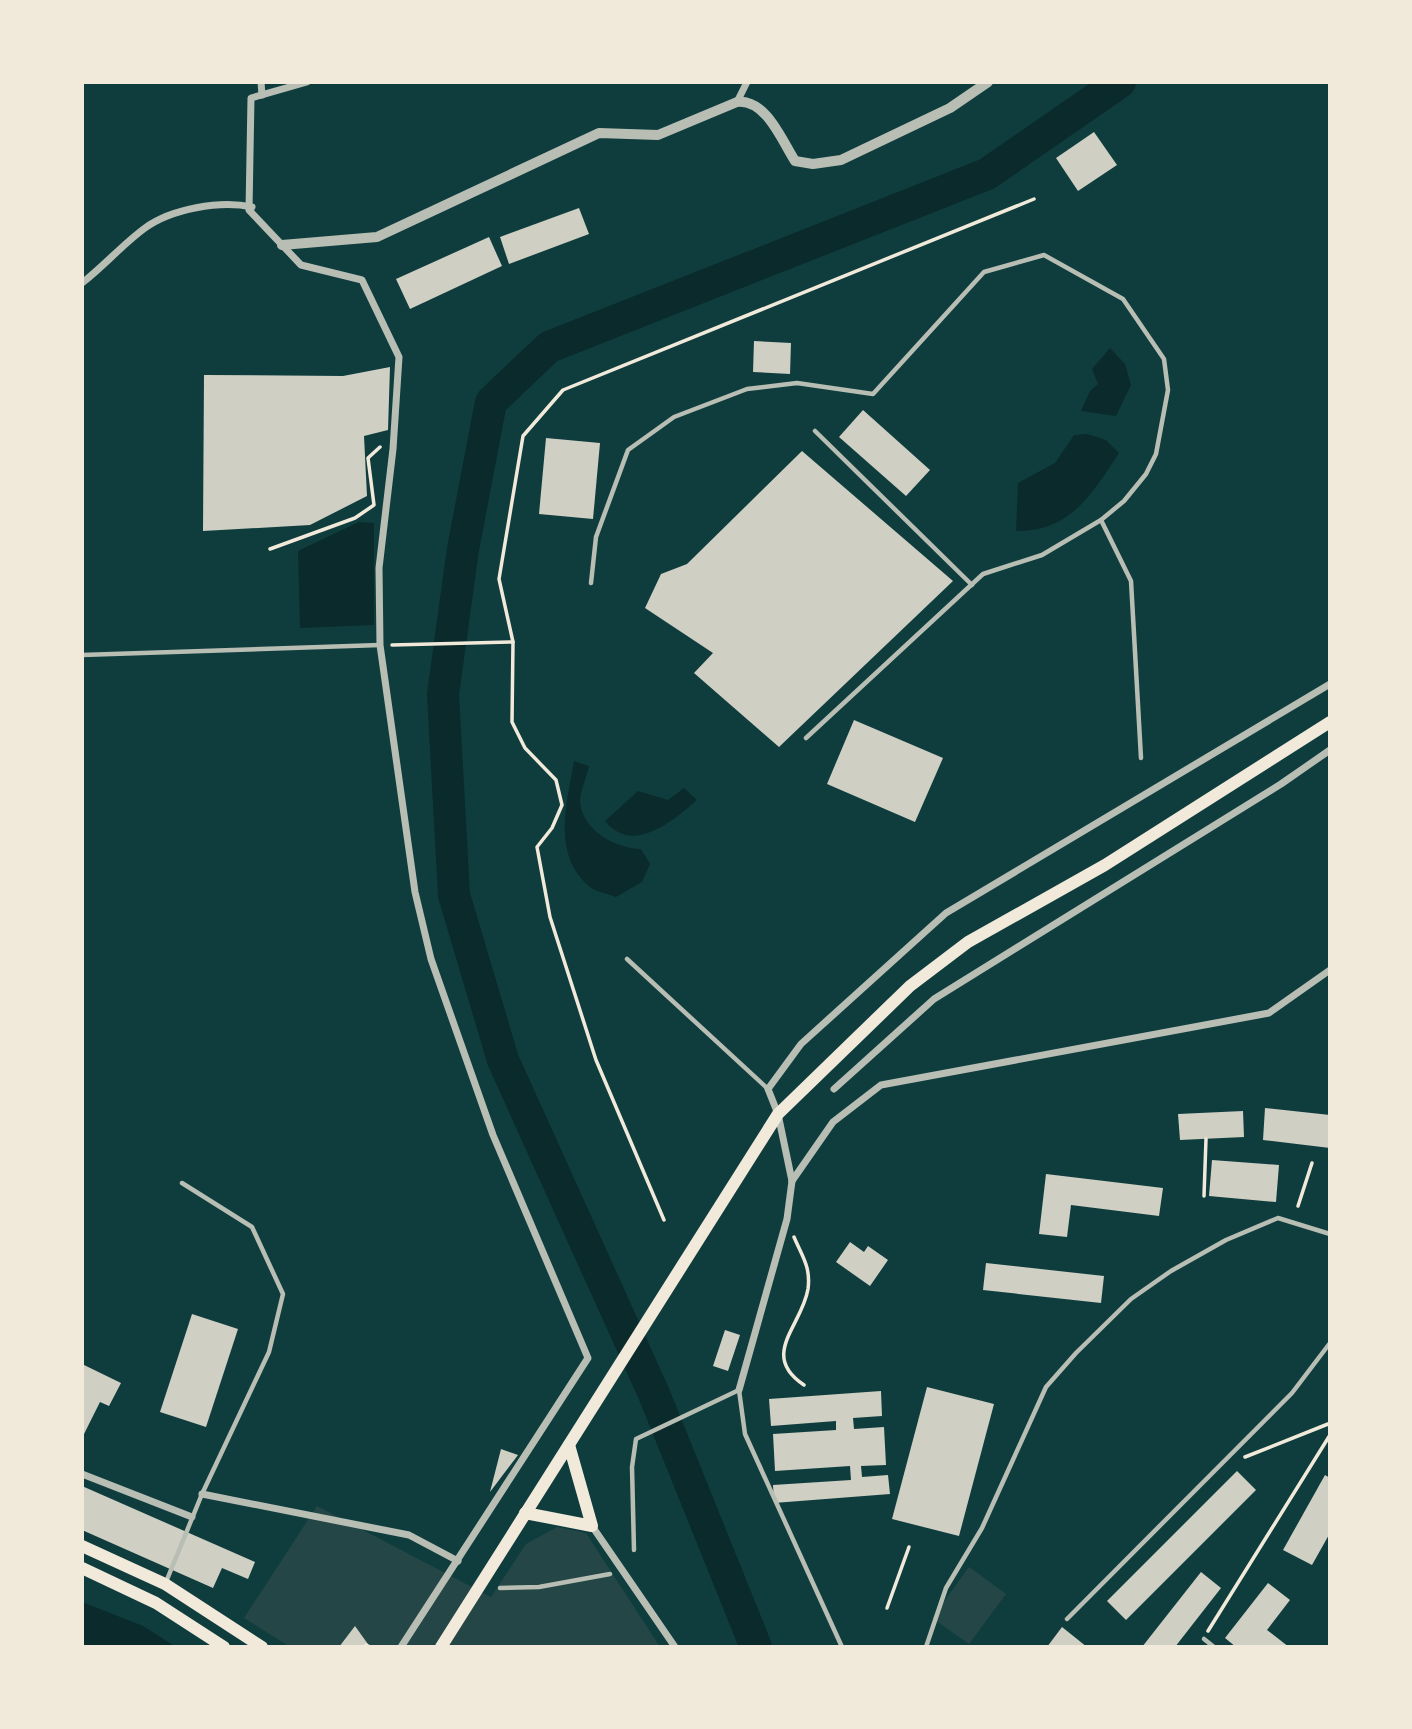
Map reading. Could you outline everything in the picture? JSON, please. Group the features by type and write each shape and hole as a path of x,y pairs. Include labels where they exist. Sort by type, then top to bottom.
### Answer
{"main road":[{"path":"442,1647 778,1114 910,986 968,942 1105,865 1330,722"},
{"path":"526,1513 592,1526 569,1445"},
{"path":"82,1546 165,1584 262,1647"},
{"path":"82,1568 156,1603 224,1647"}],"street":[{"path":"261,82 262,95"},
{"path":"307,82 251,98 249,210 301,265 362,281 399,357 393,449 379,568 380,645 415,892 431,959 493,1135 588,1358 459,1563 401,1647"},
{"path":"737,102 747,82"},
{"path":"282,245 377,237 599,133 658,135 737,102 749,101 760,107 795,161 813,164 841,160 950,108 988,82"},
{"path":"82,283 146,228 172,215 216,206 252,208"},
{"path":"739,1390 787,1219 793,1181 778,1114 768,1089 801,1044 946,913 1330,684"},
{"path":"834,1089 934,999 1281,784 1330,750"},
{"path":"793,1181 833,1122 881,1085 1269,1013 1330,970"},
{"path":"82,1475 192,1517"},
{"path":"202,1494 409,1535 459,1563"},
{"path":"592,1526 675,1647"}],"lane":[{"path":"591,583 596,537 628,450 674,417 747,389 797,383 873,394 984,272 1044,255 1123,299 1164,359 1168,390 1156,454 1146,474 1124,501 1101,520 1042,555 983,574 806,738"},
{"path":"815,431 972,585"},
{"path":"1101,520 1131,581 1141,758"},
{"path":"82,655 380,645"},
{"path":"627,959 768,1089"},
{"path":"165,1584 202,1494 269,1352 283,1294 253,1227 182,1183"},
{"path":"926,1647 946,1588 982,1528 1046,1387 1076,1353 1131,1299 1171,1271 1226,1240 1278,1218 1330,1234"},
{"path":"1067,1619 1292,1393 1330,1343"},
{"path":"634,1550 632,1467 636,1439 739,1390 745,1434 842,1647"},
{"path":"500,1588 539,1587 610,1574"},
{"path":"1204,1639 1214,1647"}],"path":[{"path":"664,1220 596,1060 550,917 537,847 552,828 562,805 555,780 526,748 512,722 513,642 499,579 523,436 563,390 1034,199"},
{"path":"270,549 355,518 374,505 368,458 386,442"},
{"path":"402,644 513,642"},
{"path":"1204,1196 1206,1139"},
{"path":"1298,1206 1312,1163"},
{"path":"787,1219 798,1247 808,1263 808,1289 803,1309 784,1342 783,1356 790,1376 804,1385"},
{"path":"1242,1458 1328,1424"},
{"path":"1204,1639 1330,1435"},
{"path":"887,1608 909,1547"}],"shaded area":[{"path":"1110,348 1125,364 1131,385 1116,416 1081,411 1090,391 1098,384 1092,369"},
{"path":"1087,434 1106,440 1119,453 1099,483 1078,508 1065,518 1035,530 1016,531 1018,483 1055,463 1074,435"},
{"path":"359,522 374,523 374,625 300,628 298,551"},
{"path":"574,761 589,766 580,800 588,822 594,830 612,842 641,849 650,864 642,882 616,897 590,887 578,874 570,859 565,827"},
{"path":"684,788 697,800 677,817 653,831 628,835 616,831 605,821 638,791 668,800"},
{"path":"317,1506 491,1597 526,1544 557,1527 586,1533 660,1647 290,1647 244,1618"},
{"path":"969,1567 1006,1594 969,1644 932,1618"},
{"path":"82,1602 143,1626 176,1647 82,1647"}],"building":[{"path":"1094,132 1117,165 1078,191 1056,158"},
{"path":"579,208 589,234 509,264 500,237"},
{"path":"489,237 502,266 410,309 396,279"},
{"path":"754,341 791,343 790,374 753,372"},
{"path":"390,367 388,430 364,436 367,496 310,525 203,531 204,375 343,376"},
{"path":"863,410 930,470 906,496 839,437"},
{"path":"546,438 600,443 593,519 539,514"},
{"path":"802,451 953,581 779,747 694,673 713,653 645,608 661,574 687,564"},
{"path":"854,720 943,758 915,822 827,784"},
{"path":"1265,1108 1330,1115 1330,1148 1263,1140"},
{"path":"1243,1111 1244,1137 1180,1140 1178,1114"},
{"path":"1212,1160 1279,1165 1276,1202 1209,1196"},
{"path":"1046,1174 1163,1188 1159,1216 1071,1205 1067,1237 1039,1234"},
{"path":"850,1242 864,1252 868,1246 888,1260 870,1286 836,1262"},
{"path":"986,1263 1104,1276 1101,1303 983,1290"},
{"path":"192,1314 238,1329 206,1427 160,1412"},
{"path":"725,1330 740,1335 728,1371 713,1366"},
{"path":"82,1364 121,1383 109,1406 100,1402 82,1438"},
{"path":"927,1387 994,1404 959,1536 892,1519"},
{"path":"881,1391 882,1416 853,1418 854,1429 884,1427 886,1465 861,1466 862,1477 888,1475 890,1494 774,1503 773,1485 851,1480 850,1466 775,1471 773,1434 836,1430 836,1421 771,1426 769,1399"},
{"path":"501,1449 518,1455 490,1492"},
{"path":"1237,1471 1256,1490 1126,1620 1107,1601"},
{"path":"1325,1475 1330,1478 1330,1533 1312,1565 1283,1550"},
{"path":"82,1486 255,1562 248,1579 222,1568 213,1588 82,1530"},
{"path":"1201,1572 1221,1588 1175,1647 1142,1647"},
{"path":"1268,1583 1290,1600 1267,1630 1289,1647 1236,1647 1225,1638"},
{"path":"355,1626 370,1647 339,1647"},
{"path":"1062,1627 1087,1647 1047,1647"}],"waterway":[{"path":"756,1647 654,1394 503,1060 454,895 443,694 463,549 491,402 549,347 987,174 1120,82"}]}
